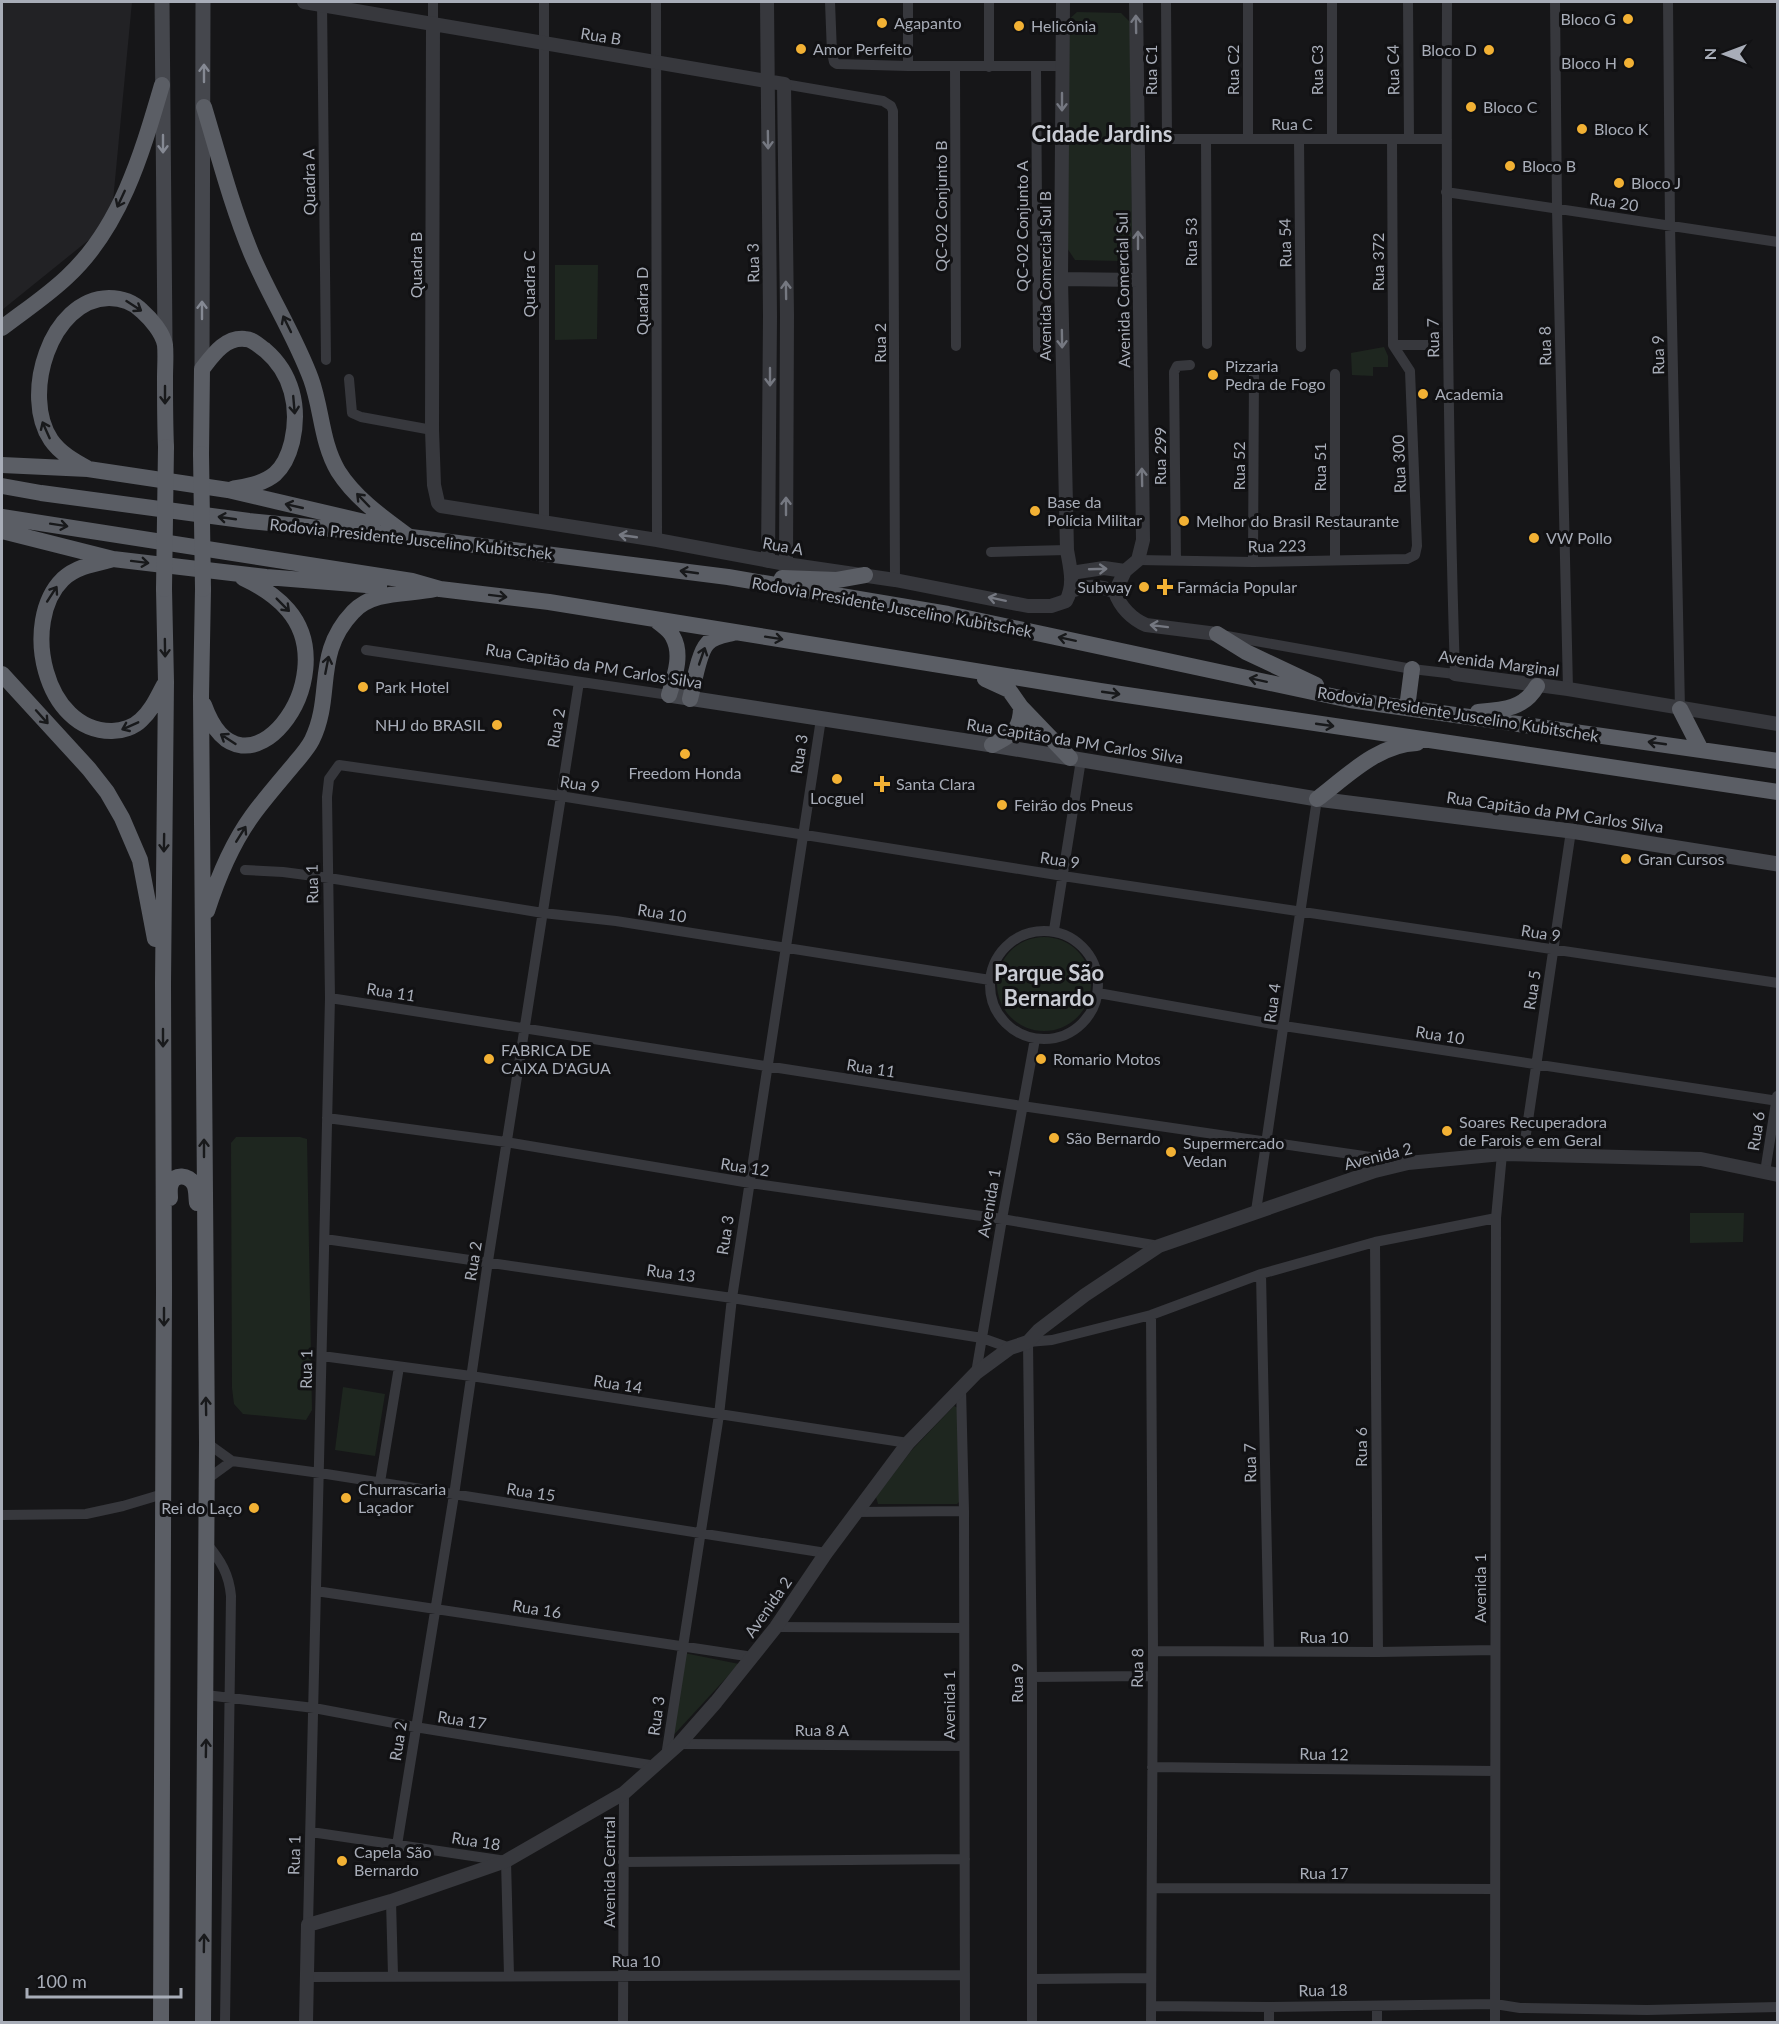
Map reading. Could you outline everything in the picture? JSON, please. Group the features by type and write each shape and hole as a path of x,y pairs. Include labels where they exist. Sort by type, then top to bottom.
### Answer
{"highway":[{"path":"2,328 68,276 95,246 141,155 162,85"},
{"path":"204,107 232,200 252,255 287,323 311,378 324,438 331,457 345,481 373,510 410,536"},
{"path":"88,469 60,451 51,441 41,417 38,391 41,367 56,334 72,313 100,298 127,300 148,316 165,344 166,682 163,983 165,1290 161,2022"},
{"path":"203,2022 207,1443 202,926 202,369 222,346 232,341 246,339 271,356 286,377 294,394 296,421 288,457 275,474 264,481 228,490"},
{"path":"2,465 88,469 228,490 410,536"},
{"name":"Rodovia Presidente Juscelino Kubitschek","path":"2,486 249,521 410,536 728,577 948,614 1350,700 1778,761"},
{"name":"Rodovia Presidente Juscelino Kubitschek","path":"2,516 394,578 439,589 549,602 1100,691 1778,792"},
{"path":"2,531 113,559 235,573 439,589"},
{"path":"113,559 72,572 50,596 43,616 41,639 44,666 48,678 59,700 77,720 92,729 106,732 126,729 140,722 152,708 166,682"},
{"path":"201,696 208,717 221,735 227,741 246,746 264,742 272,736 289,717 300,695 306,656 304,641 295,620 289,611 270,594 235,573"},
{"path":"728,577 837,580 864,575"},
{"path":"202,926 224,863 236,840 252,816 311,742 322,705 326,666 339,629 354,610 371,600 439,589"},
{"path":"656,620 673,636 677,647 678,661 669,695"},
{"path":"690,699 706,644 715,637 735,633"},
{"path":"1217,634 1246,652 1350,700"},
{"path":"960,668 1003,686 1075,759"},
{"path":"1407,708 1412,669"},
{"path":"2,674 89,769 107,792 122,818 140,860 149,898 163,983"},
{"path":"1454,715 1498,710 1520,704 1530,697 1537,686"},
{"path":"992,745 1016,730 1022,719 1022,707"},
{"path":"1680,709 1701,750"},
{"path":"1317,799 1387,749 1408,744 1445,742"},
{"path":"165,1290 171,1262 170,1185 172,1180 179,1176 188,1177 193,1182 196,1191 197,1264 199,1276 204,1283"}],"main road":[{"path":"162,2 165,344"},
{"path":"202,369 204,2"},
{"name":"Rua Capitão da PM Carlos Silva","path":"669,695 992,745 1317,799 1571,831 1778,864"}],"street":[{"name":"Rua B","path":"304,2 322,3 544,44 883,100 891,106"},
{"path":"433,2 433,23"},
{"name":"Quadra C","path":"544,2 544,523"},
{"name":"Quadra D","path":"656,2 657,540"},
{"name":"Rua 3","path":"767,2 770,316 768,561"},
{"path":"831,2 831,53 834,62 841,65 1062,66"},
{"path":"908,2 908,66"},
{"path":"989,2 989,67"},
{"name":"Avenida Comercial Sul B","path":"1062,2 1061,279 1067,550"},
{"name":"Avenida Comercial Sul","path":"1136,2 1143,540 1138,560"},
{"name":"Rua C1","path":"1166,2 1167,139"},
{"name":"Rua C2","path":"1248,2 1248,139"},
{"name":"Rua C3","path":"1332,2 1332,138"},
{"name":"Rua C4","path":"1408,2 1409,139"},
{"name":"Rua 7","path":"1447,2 1446,192 1451,557 1455,674"},
{"name":"Rua 8","path":"1555,2 1557,209 1568,689"},
{"name":"Rua 9","path":"1668,2 1670,226 1680,709"},
{"name":"Quadra A","path":"322,3 326,360"},
{"name":"Quadra B","path":"433,23 432,430 434,485 438,503 441,506"},
{"name":"QC-02 Conjunto B","path":"955,66 957,346"},
{"name":"QC-02 Conjunto A","path":"1036,67 1038,348"},
{"name":"Rua 3","path":"784,84 787,315 786,564"},
{"name":"Rua 2","path":"891,106 894,128 896,580"},
{"name":"Rua C","path":"1138,139 1447,139"},
{"name":"Rua 53","path":"1206,139 1207,344"},
{"name":"Rua 54","path":"1299,139 1301,346"},
{"name":"Rua 372","path":"1392,139 1393,345"},
{"name":"Rua 20","path":"1446,192 1778,242"},
{"path":"1061,279 1139,280"},
{"path":"770,316 787,315"},
{"path":"1393,345 1432,345"},
{"name":"Rua 300","path":"1393,345 1410,370 1418,546 1415,555"},
{"name":"Rua 299","path":"1176,561 1174,372 1177,366 1190,365"},
{"name":"Rua 52","path":"1253,561 1254,370"},
{"name":"Rua 51","path":"1335,374 1335,560"},
{"path":"349,379 352,413 362,417 432,430"},
{"name":"Rua A","path":"441,506 657,540 786,564 896,580 1040,608 1066,601 1071,591"},
{"path":"991,552 1067,550 1071,591 1093,586 1106,588 1115,592 1122,607 1138,622 1217,634"},
{"name":"Rua 223","path":"1138,560 1407,559 1415,555"},
{"path":"1115,592 1125,571 1138,560"},
{"path":"1071,573 1104,568 1125,571"},
{"name":"Avenida Marginal","path":"1217,634 1412,669 1568,689 1778,724"},
{"name":"Rua Capitão da PM Carlos Silva","path":"366,650 669,695"},
{"name":"Rua 2","path":"397,1845 454,1495 506,1142 579,682"},
{"name":"Rua 3","path":"666,1756 719,1415 732,1298 821,719"},
{"path":"1054,930 1063,876 1075,759"},
{"name":"Rua 9","path":"339,765 560,796 802,836 1778,983"},
{"name":"Rua 1","path":"306,1977 330,998 327,797 330,779 339,765"},
{"name":"Rua 4","path":"1256,1212 1317,799"},
{"name":"Rua 5","path":"1523,1154 1571,831"},
{"name":"Rua 10","path":"245,870 329,878 543,913 616,921 990,980"},
{"path":"1036,930 1054,930 1070,936 1083,946 1093,960 1098,976 1098,993 1093,1010 1083,1023 1069,1034 1053,1039 1035,1039 1020,1034 996,1012 991,996 990,980 994,962 1004,947 1018,936 1036,930"},
{"name":"Rua 10","path":"1098,993 1284,1026 1777,1099"},
{"name":"Rua 11","path":"330,998 767,1067 1408,1163"},
{"name":"Avenida 1","path":"976,1373 1035,1039"},
{"name":"Rua 6","path":"1771,1173 1777,1099"},
{"name":"Rua 12","path":"327,1118 506,1142 750,1183 1002,1219 1159,1246"},
{"name":"Avenida 1","path":"1495,2022 1496,1218 1502,1154"},
{"name":"Avenida 2","path":"1029,1342 1039,1330 1061,1313 1110,1277 1159,1246 1375,1171 1408,1163 1523,1154 1701,1159 1771,1173"},
{"name":"Avenida 2","path":"506,1861 624,1793 679,1744 776,1627 825,1553 908,1443 976,1373 1010,1348 1029,1342 1052,1340 1150,1315 1261,1274 1375,1242 1496,1218"},
{"name":"Rua 13","path":"325,1239 732,1298 982,1338 1010,1348"},
{"name":"Rua 6","path":"1375,1242 1378,1652"},
{"name":"Rua 7","path":"1261,1274 1269,1651"},
{"name":"Rua 8","path":"1150,1315 1153,1651 1151,2022"},
{"name":"Rua 9","path":"1029,1342 1032,2022"},
{"name":"Rua 14","path":"322,1356 471,1376 908,1443"},
{"path":"380,1482 399,1367"},
{"name":"Avenida 1","path":"961,1388 965,2022"},
{"path":"206,1480 232,1461 207,1443"},
{"name":"Rua 15","path":"232,1461 380,1482 825,1553"},
{"path":"2,1515 86,1514 163,1494"},
{"path":"856,1512 963,1511"},
{"path":"206,1542 222,1563 230,1584 225,2022"},
{"name":"Rua 16","path":"316,1591 753,1657"},
{"path":"776,1627 964,1628"},
{"name":"Rua 10","path":"1153,1651 1495,1650"},
{"path":"1032,1677 1152,1676"},
{"name":"Rua 17","path":"206,1695 314,1707 415,1727 656,1766"},
{"name":"Rua 8 A","path":"679,1744 964,1746"},
{"name":"Rua 12","path":"1152,1767 1496,1772"},
{"name":"Avenida Central","path":"623,2022 624,1793"},
{"name":"Rua 18","path":"311,1832 506,1861"},
{"path":"623,1862 965,1859"},
{"path":"506,1861 509,1975"},
{"name":"Rua 18","path":"308,1925 391,1901 506,1861"},
{"name":"Rua 17","path":"1152,1888 1496,1888"},
{"path":"391,1901 393,1975"},
{"name":"Rua 10","path":"306,1977 965,1975"},
{"path":"306,1977 306,2022"},
{"path":"1032,1979 1151,1978"},
{"name":"Rua 18","path":"1151,2006 1495,2004 1527,2008 1647,2010 1778,2007"},
{"path":"1377,2006 1377,2022"},
{"path":"1269,2007 1269,2022"}],"shaded area":[{"path":"2,2 132,2 111,222 2,310"},
{"path":"1077,12 1121,13 1131,23 1132,251 1121,261 1075,260 1067,248 1066,22"},
{"path":"555,265 598,265 597,339 555,340"},
{"path":"1384,347 1388,356 1388,367 1373,367 1373,376 1352,375 1351,353"},
{"path":"1044,937 1062,941 1077,951 1087,966 1091,984 1087,1002 1077,1017 1062,1027 1044,1031 1026,1027 1011,1017 1001,1002 997,984 1001,966 1011,951 1026,941"},
{"path":"236,1137 300,1137 307,1139 312,1410 306,1420 243,1414 234,1404 232,1388 231,1143"},
{"path":"1690,1213 1744,1213 1743,1242 1690,1243"},
{"path":"343,1387 385,1394 375,1456 335,1450"},
{"path":"954,1406 960,1409 962,1499 957,1504 878,1504 876,1497 911,1451"},
{"path":"684,1653 739,1664 669,1740"}],"place":[{"name":"Bloco G","path":"1628,19"},
{"name":"Agapanto","path":"882,23"},
{"name":"Helicônia","path":"1019,26"},
{"name":"Amor Perfeito","path":"801,49"},
{"name":"Bloco D","path":"1489,50"},
{"name":"Bloco H","path":"1629,63"},
{"name":"Bloco C","path":"1471,107"},
{"name":"Bloco K","path":"1582,129"},
{"name":"Bloco B","path":"1510,166"},
{"name":"Bloco J","path":"1619,183"},
{"name":"Pizzaria Pedra de Fogo","path":"1213,375"},
{"name":"Academia","path":"1423,394"},
{"name":"Base da Polícia Militar","path":"1035,511"},
{"name":"Melhor do Brasil Restaurante","path":"1184,521"},
{"name":"VW Pollo","path":"1534,538"},
{"name":"Subway","path":"1144,587"},
{"name":"Farmácia Popular","path":"1165,587"},
{"name":"Park Hotel","path":"363,687"},
{"name":"NHJ do BRASIL","path":"497,725"},
{"name":"Freedom Honda","path":"685,754"},
{"name":"Locguel","path":"837,779"},
{"name":"Santa Clara","path":"882,784"},
{"name":"Feirão dos Pneus","path":"1002,805"},
{"name":"Gran Cursos","path":"1626,859"},
{"name":"FABRICA DE CAIXA D'AGUA","path":"489,1059"},
{"name":"Romario Motos","path":"1041,1059"},
{"name":"Soares Recuperadora de Farois e em Geral","path":"1447,1131"},
{"name":"São Bernardo","path":"1054,1138"},
{"name":"Supermercado Vedan","path":"1171,1152"},
{"name":"Churrascaria Laçador","path":"346,1498"},
{"name":"Rei do Laço","path":"254,1508"},
{"name":"Capela São Bernardo","path":"342,1861"}],"district":[{"name":"Cidade Jardins","path":"1102,134"},
{"name":"Parque São Bernardo","path":"1049,986"}]}
